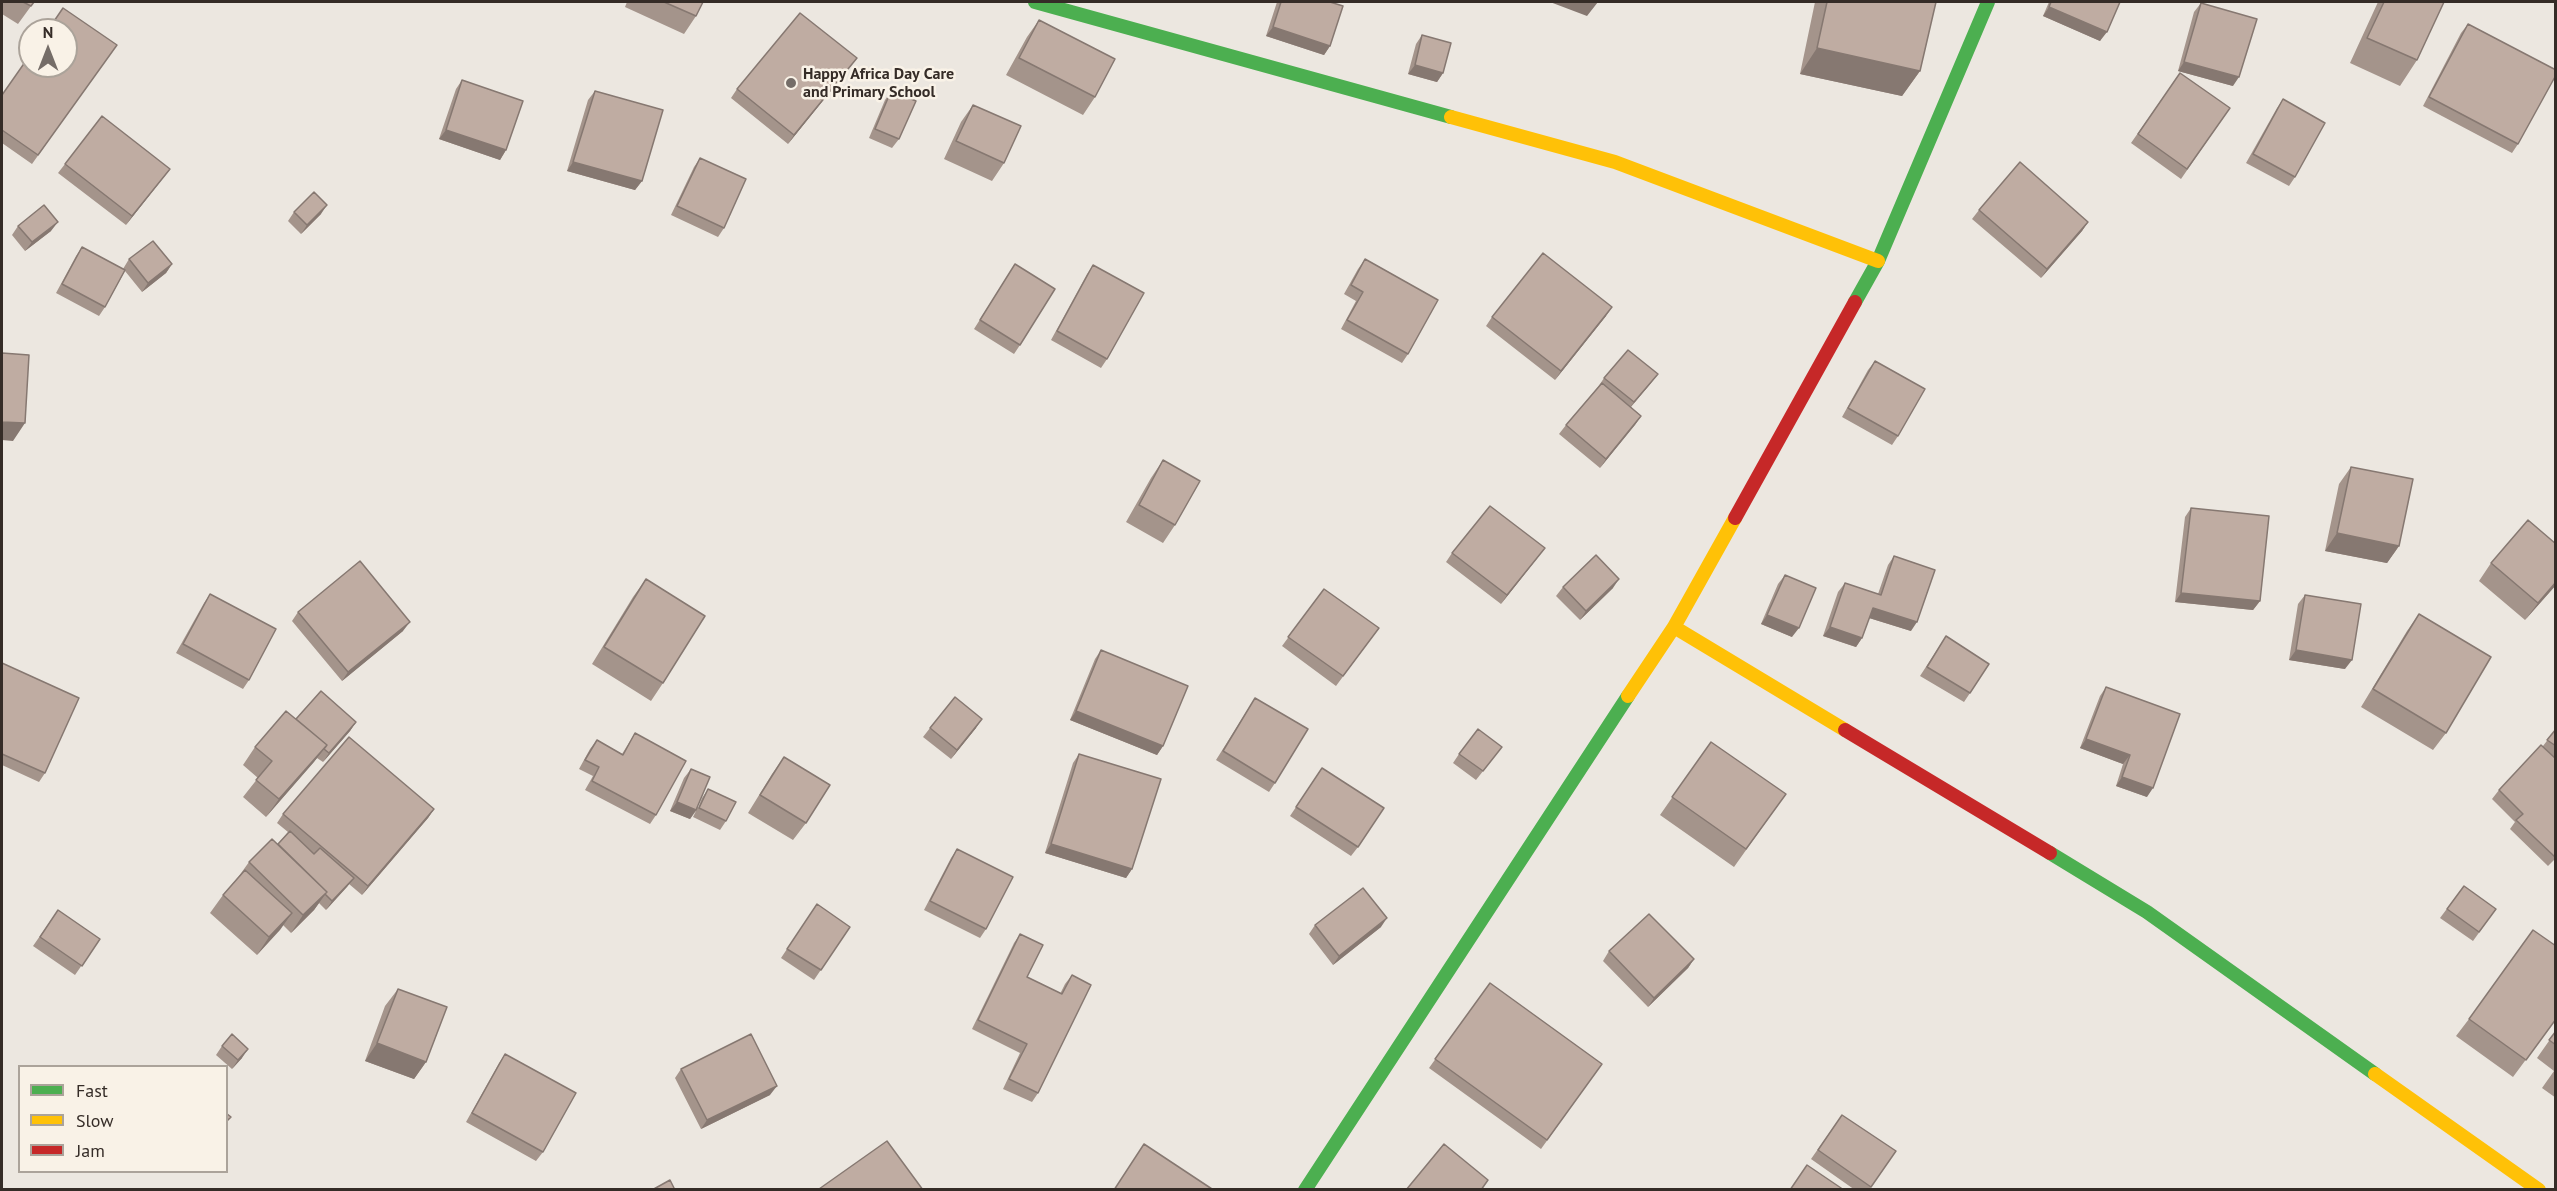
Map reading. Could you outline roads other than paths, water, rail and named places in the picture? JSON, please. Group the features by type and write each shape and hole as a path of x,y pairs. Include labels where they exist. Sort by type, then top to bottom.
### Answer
{"street":[{"path":"1035,2 1616,162 1878,261"},
{"path":"1305,1190 1674,627 1878,261 1988,2"},
{"path":"1674,627 2147,912 2539,1190"}],"place":[{"name":"Happy Africa Day Care and Primary School","path":"791,83"}]}
